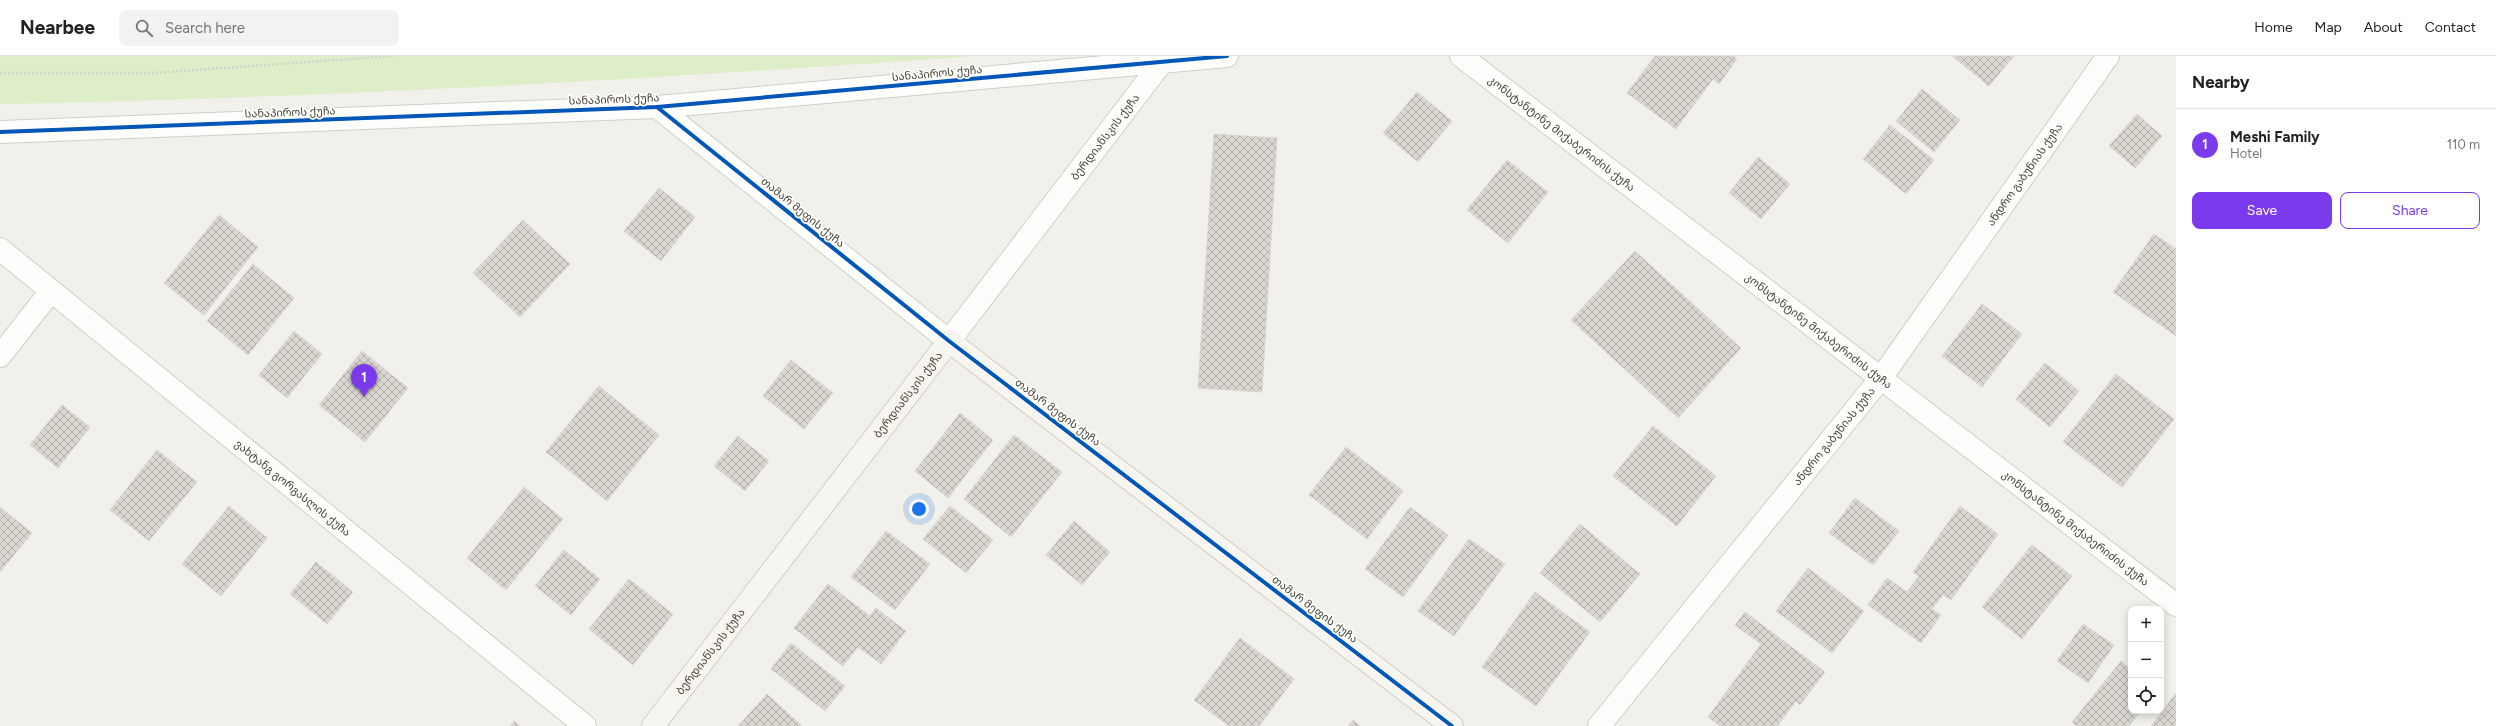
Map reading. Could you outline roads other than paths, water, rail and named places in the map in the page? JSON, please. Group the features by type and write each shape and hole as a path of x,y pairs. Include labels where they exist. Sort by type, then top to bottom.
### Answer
{"street":[{"name":"სანაპიროს ქუჩა","path":"0,132 657,107 1227,56"},
{"name":"კონსტანტინე მიქაბერიძის ქუჩა","path":"1461,56 2176,605"},
{"name":"ანდრო გაბუნიას ქუჩა","path":"1599,726 1882,378 2108,56"},
{"name":"ბერდიანსკის ქუჩა","path":"653,726 1162,62"},
{"name":"თამარ მეფის ქუჩა","path":"657,107 949,341 1452,726"},
{"name":"ვახტანგ გორგასლის ქუჩა","path":"0,250 585,726"},
{"path":"0,356 51,291"}],"place":[{"name":"Meshi Family","path":"364,397"}]}
